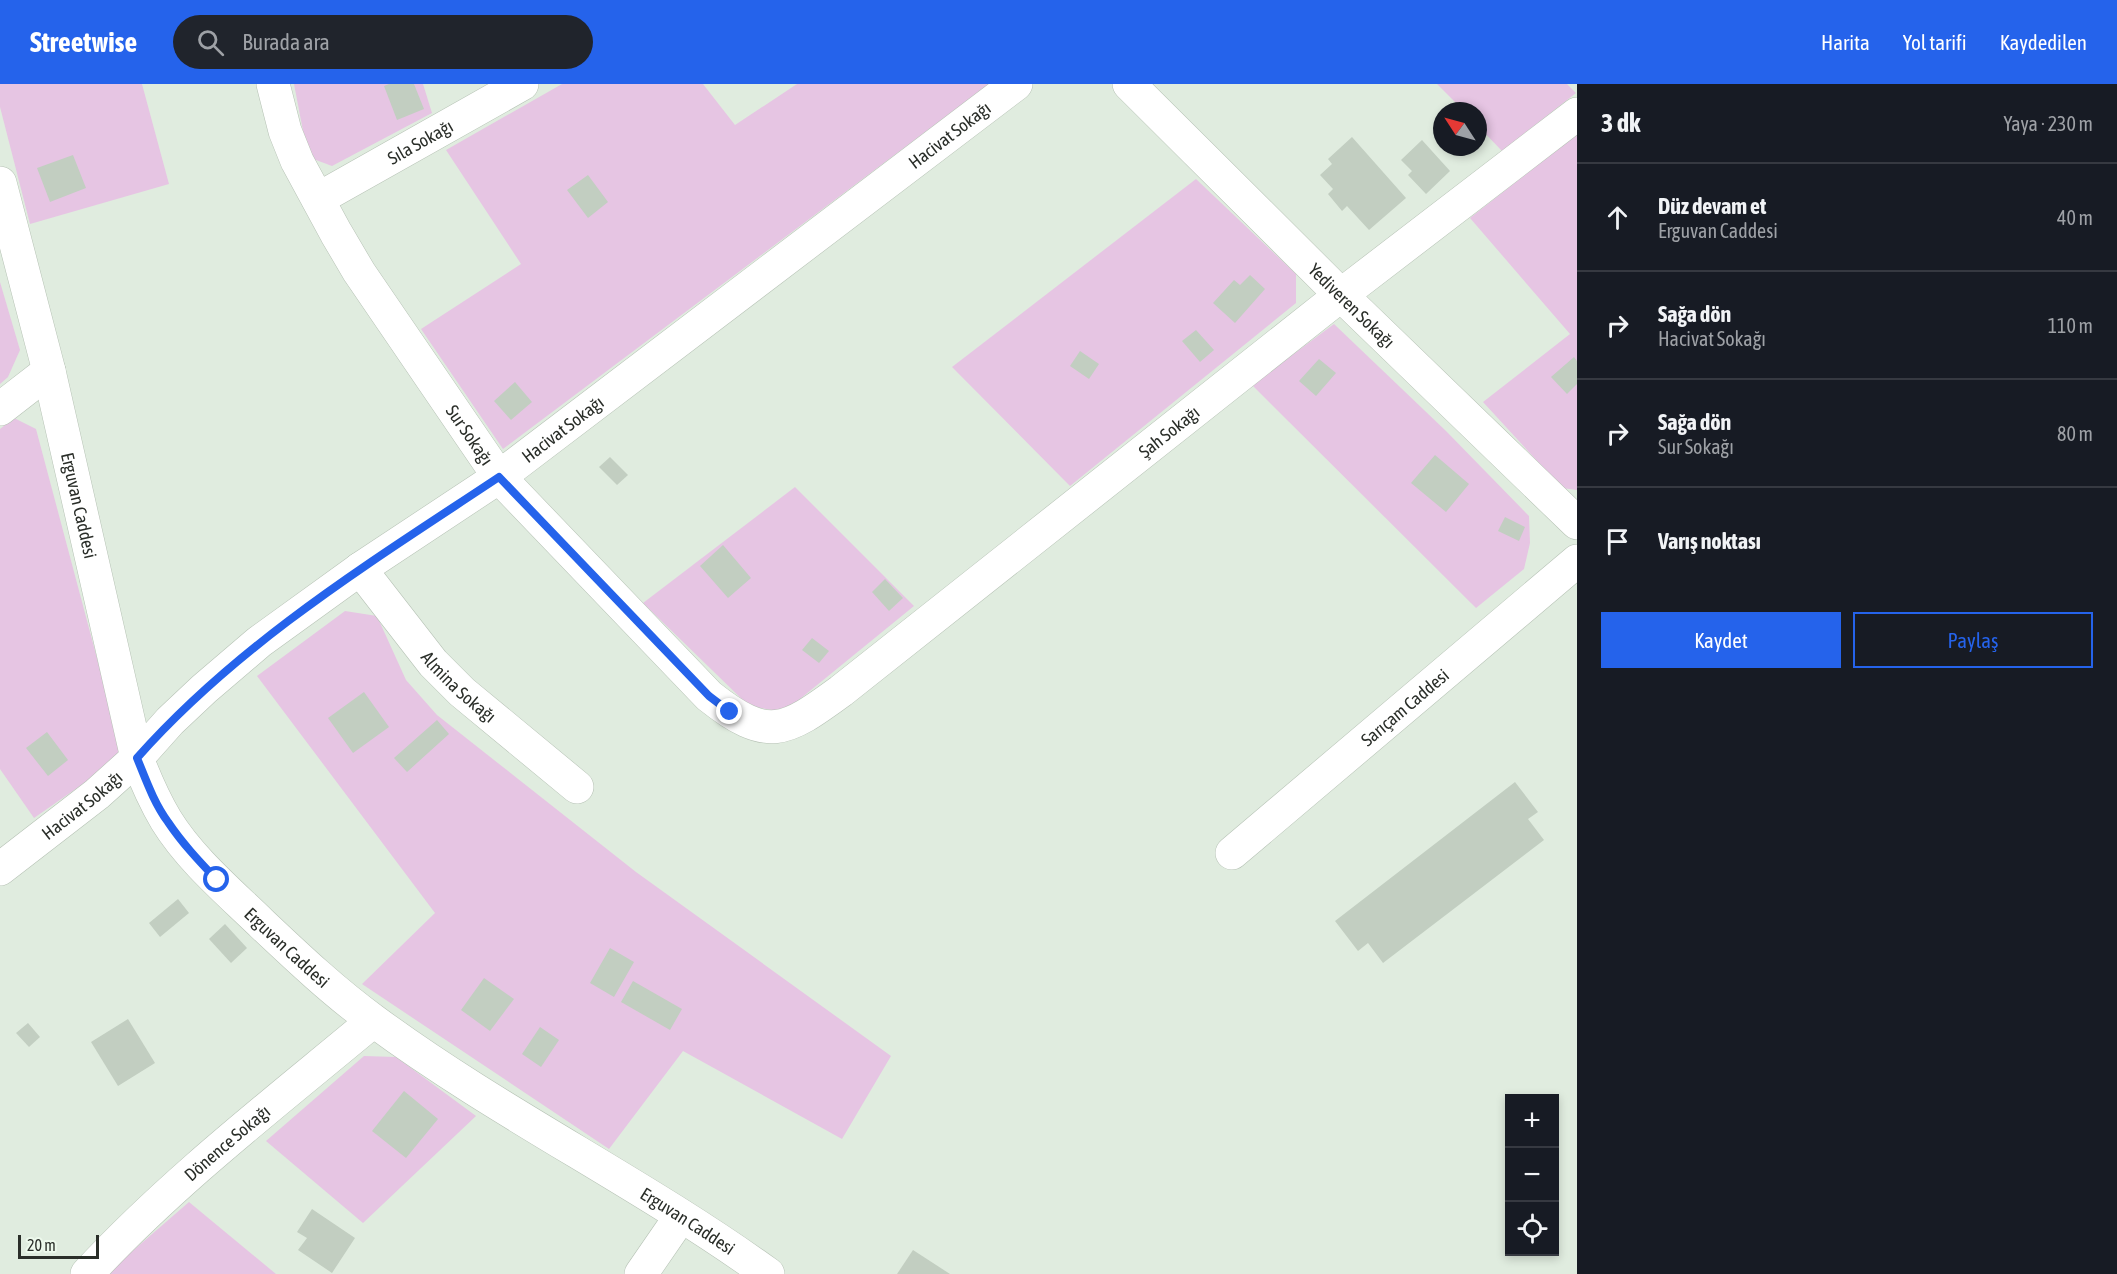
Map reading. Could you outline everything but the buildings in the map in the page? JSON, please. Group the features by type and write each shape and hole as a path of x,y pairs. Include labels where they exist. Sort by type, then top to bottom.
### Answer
{"street":[{"name":"Sur Sokağı","path":"273,84 285,131 297,161 359,272 499,477 709,696 730,712 751,723"},
{"name":"Sıla Sokağı","path":"318,199 522,84"},
{"name":"Hacivat Sokağı","path":"0,868 98,794 137,758 204,688 259,642 360,569 499,477 1016,84"},
{"name":"Yediveren Sokağı","path":"1129,84 1341,295 1577,523"},
{"name":"Şah Sokağı","path":"751,723 770,728 790,724 832,698 1341,295 1577,114"},
{"name":"Erguvan Caddesi","path":"0,183 48,371 137,758 149,788 166,820 185,846 217,880 301,961 374,1021 768,1274"},
{"path":"0,409 48,371"},
{"name":"Sarıçam Caddesi","path":"1232,853 1577,561"},
{"name":"Almina Sokağı","path":"360,569 433,663 462,692 577,787"},
{"name":"Dönence Sokağı","path":"87,1274 118,1240 179,1185 374,1021"},
{"path":"641,1274 681,1216"}],"shaded area":[{"path":"0,84 142,84 169,184 30,224 0,107"},
{"path":"294,84 423,84 432,113 332,166 308,157"},
{"path":"562,84 703,84 735,125 797,84 989,84 503,449 421,329 521,264 446,150"},
{"path":"1437,84 1567,84 1576,93 1502,151 1487,135 1487,102 1455,102"},
{"path":"1577,134 1577,490 1562,488 1483,402 1570,334 1470,218"},
{"path":"1196,179 1296,274 1296,303 1070,486 952,367"},
{"path":"0,282 20,350 8,377 0,384"},
{"path":"1334,324 1446,431 1529,516 1530,543 1524,569 1476,608 1252,385"},
{"path":"14,418 36,429 123,756 34,818 0,769 0,429"},
{"path":"795,487 914,606 784,712 749,706 643,603"},
{"path":"345,611 377,616 406,680 437,715 636,872 891,1056 842,1139 683,1051 609,1149 362,984 435,913 257,676"},
{"path":"364,1056 396,1057 476,1116 363,1223 266,1141"},
{"path":"189,1202 276,1274 109,1274"}],"route":[{"path":"217,880 185,846 166,820 149,788 137,758 204,688 259,642 360,569 499,477 709,696 730,712"}]}
